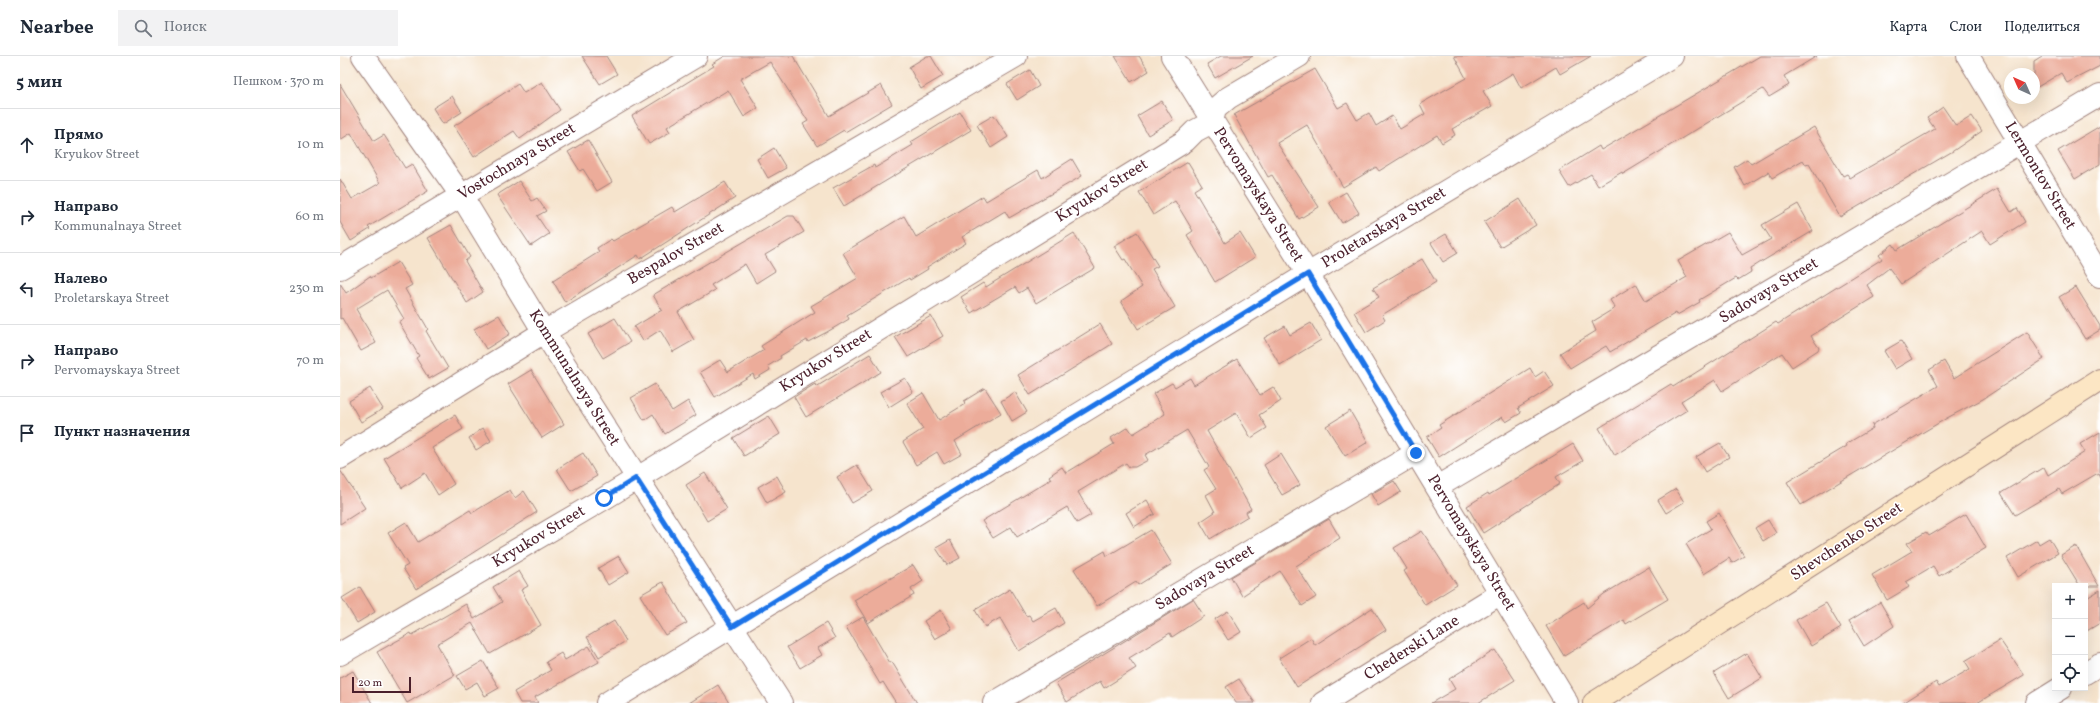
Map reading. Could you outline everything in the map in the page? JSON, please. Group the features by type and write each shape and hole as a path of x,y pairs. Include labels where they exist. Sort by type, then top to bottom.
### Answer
{"street":[{"name":"Kommunalnaya Street","path":"363,56 461,195 544,332 781,703"},
{"name":"Vostochnaya Street","path":"340,268 696,56"},
{"name":"Bespalov Street","path":"340,458 544,332 1016,56"},
{"name":"Pervomayskaya Street","path":"1172,56 1308,274 1568,703"},
{"path":"1212,122 1215,109 1228,98 1299,56"},
{"name":"Proletarskaya Street","path":"607,703 1308,274 1672,56"},
{"name":"Lermontov Street","path":"1968,56 2100,276"},
{"name":"Sadovaya Street","path":"1437,487 2100,95"},
{"name":"Kryukov Street","path":"340,654 636,478 1212,122"},
{"name":"Shevchenko Street","path":"1594,703 2100,380"},
{"name":"Sadovaya Street","path":"994,703 1416,453"},
{"name":"Chederski Lane","path":"1323,703 1501,593"},
{"path":"2088,671 2100,664"},
{"path":"2037,703 2056,691"}],"building":[{"path":"582,56 606,56 617,74 600,84"},
{"path":"725,56 793,56 829,116 881,85 892,104 845,132 844,130 817,146 803,124 808,121 770,62 740,79 758,108 744,117 728,90 667,127 670,132 649,144 632,116 714,66 712,64"},
{"path":"927,56 931,56 943,76 921,89 909,67"},
{"path":"1115,56 1139,56 1149,71 1131,82"},
{"path":"1221,56 1253,56 1215,78 1207,64"},
{"path":"1454,56 1591,56 1560,74 1556,67 1521,88 1513,73 1483,91 1492,106 1452,129 1455,135 1442,143 1437,135 1379,171 1376,167 1343,187 1307,125 1277,143 1319,207 1299,219 1272,175 1268,177 1234,115 1315,69 1338,108 1347,103 1357,120 1369,113 1376,126 1392,116 1400,129 1425,114 1420,104 1466,78"},
{"path":"1760,56 1817,56 1784,76 1789,85 1769,97 1763,89 1623,174 1622,172 1598,186 1591,174 1569,187 1559,171 1599,146 1601,150"},
{"path":"2042,56 2100,56 2100,66 2067,83 2061,73 2040,85 2040,68 2034,68 2034,61"},
{"path":"1030,70 1039,86 1017,100 1007,84"},
{"path":"542,82 560,110 520,139 514,131 474,157 454,126 518,84 524,93"},
{"path":"340,84 374,141 384,135 405,168 412,164 428,191 368,227 370,229 351,241 340,222 340,179 352,199 380,183 351,133 340,140"},
{"path":"452,96 462,112 443,124 433,108"},
{"path":"1162,101 1173,120 1148,135 1137,116"},
{"path":"1943,107 1956,126 1972,116 1982,131 1953,151 1840,217 1809,164 1806,165 1803,160 1772,178 1768,172 1745,186 1734,167 1747,159 1751,164 1814,127 1843,176 1847,174 1850,178 1935,129 1927,118"},
{"path":"960,112 971,130 844,206 833,188 874,165 875,168 913,145 911,142"},
{"path":"994,115 1008,137 991,148 977,125"},
{"path":"2100,126 2100,164 2075,179 2058,151"},
{"path":"588,140 612,182 597,191 583,169 580,171 568,152"},
{"path":"774,148 786,168 768,178 757,159"},
{"path":"1072,159 1082,176 1009,218 1005,211 962,237 966,243 927,267 928,269 910,280 909,278 847,315 849,319 827,332 808,342 807,340 780,356 781,358 768,366 770,370 755,379 753,374 715,397 700,372 720,360 728,372 764,350 761,346 815,312 811,306 858,278 843,253 904,216 916,237 983,196 986,201 1038,170 1042,178"},
{"path":"1188,162 1202,185 1194,190 1225,243 1240,233 1255,257 1215,282 1187,235 1193,231 1175,201 1153,215 1139,192"},
{"path":"519,181 532,201 537,198 546,211 537,216 549,234 531,246 497,195"},
{"path":"725,182 735,198 640,259 638,255 565,302 553,281 599,252 597,248 611,239 613,241 672,207 675,212"},
{"path":"1997,189 2011,212 2017,208 2025,222 1990,244 1982,231 1901,284 1889,268 1867,285 1874,297 1811,336 1819,348 1818,350 1792,367 1782,353 1722,391 1715,380 1681,401 1687,410 1615,455 1599,428 1671,384 1673,387 1776,322 1778,324 1882,259 1879,255 1893,244 1897,250"},
{"path":"1346,192 1359,213 1342,223 1329,202"},
{"path":"1520,199 1536,225 1500,247 1484,222"},
{"path":"1798,204 1813,231 1750,269 1751,272 1738,280 1736,278 1699,300 1700,302 1677,315 1676,313 1610,352 1606,346 1570,368 1560,353 1596,331 1592,322 1615,308 1610,300 1636,284 1646,301 1687,277 1678,261 1728,232 1742,255 1771,239 1762,225"},
{"path":"788,216 794,216 804,232 765,255 775,271 756,283 745,264 711,285 715,290 678,312 694,340 673,352 660,330 643,341 634,327 662,310 653,295"},
{"path":"451,225 470,257 465,261 483,292 467,303 428,238"},
{"path":"1137,232 1158,266 1152,269 1175,307 1138,329 1121,301 1142,287 1125,259 1123,260 1114,246"},
{"path":"1074,233 1095,268 1036,303 1027,288 1019,293 1015,287 971,313 961,297 983,283 986,287"},
{"path":"1446,234 1458,253 1443,262 1431,243"},
{"path":"1422,259 1436,282 1382,315 1385,320 1366,332 1354,312 1379,297 1373,288"},
{"path":"398,262 412,285 405,289 428,329 426,331 448,368 429,379 416,358 419,356 399,322 404,319 387,290 356,309 376,343 361,351 342,318 340,319 340,283 346,293 370,276 371,278"},
{"path":"2076,287 2100,326 2100,330 2085,339 2059,297"},
{"path":"499,315 510,334 486,349 474,329"},
{"path":"931,316 943,336 908,357 895,337"},
{"path":"615,318 630,342 603,358 588,334"},
{"path":"1311,323 1321,340 1280,365 1264,338 1285,326 1290,335"},
{"path":"1100,324 1112,344 1030,395 1018,375"},
{"path":"2027,332 2044,359 1983,399 1947,418 1801,505 1787,482 1847,446 1846,444 1873,428 1872,425 1938,386 1929,370 1944,361 1954,378"},
{"path":"1901,341 1912,359 1895,369 1884,351"},
{"path":"870,354 881,372 806,417 794,397 815,384 816,387"},
{"path":"1237,359 1260,395 1273,387 1281,401 1259,415 1267,428 1251,438 1236,413 1207,431 1251,509 1246,512 1248,516 1210,539 1200,522 1215,512 1206,495 1216,489 1204,470 1209,467 1187,430 1145,455 1148,460 1135,467 1129,467 1126,463 1078,492 1091,515 1077,523 1067,507 1017,537 1011,527 993,538 982,521 1051,479 1049,476 1062,467 1066,473 1114,444 1111,438 1128,427 1133,434 1165,414 1153,394 1172,383 1175,387 1190,378 1194,385"},
{"path":"1530,368 1535,377 1544,371 1554,386 1518,408 1521,413 1506,422 1502,417 1439,457 1427,437 1441,428 1439,425"},
{"path":"531,370 564,424 542,438 508,384"},
{"path":"905,378 913,392 889,407 880,392"},
{"path":"655,384 672,411 688,401 696,415 665,434 653,414 644,420 631,398"},
{"path":"370,388 383,409 361,422 349,401"},
{"path":"985,388 1001,413 955,441 962,454 944,464 937,452 916,465 903,442 923,429 907,403 923,393 939,420 965,404 964,401"},
{"path":"1015,392 1027,412 1012,421 1001,401"},
{"path":"1350,411 1368,442 1345,456 1326,426"},
{"path":"455,415 463,429 432,448 454,484 438,495 425,473 402,488 384,458"},
{"path":"769,416 780,434 744,456 733,438"},
{"path":"483,428 491,441 476,450 469,438"},
{"path":"2100,432 2100,477 2098,473 2062,494 2059,489 2015,515 2001,493 2044,467 2048,475 2085,452 2080,444"},
{"path":"1720,443 1729,457 1705,472 1696,457"},
{"path":"1573,444 1583,461 1556,477 1560,484 1483,533 1467,506 1488,493 1489,495"},
{"path":"583,453 597,476 571,491 557,469"},
{"path":"1281,454 1300,485 1282,495 1264,465"},
{"path":"857,465 873,491 852,503 837,477"},
{"path":"340,470 365,508 340,524"},
{"path":"705,473 727,509 707,521 686,485"},
{"path":"777,476 786,492 767,503 758,487"},
{"path":"1394,481 1401,492 1378,506 1371,494"},
{"path":"1676,489 1684,502 1666,513 1658,500"},
{"path":"510,490 515,498 524,491 537,512 416,589 403,568 408,565 388,533 406,522 418,542 470,510 472,513"},
{"path":"1147,500 1155,514 1134,527 1126,513"},
{"path":"1719,513 1744,556 1732,563 1729,558 1704,574 1686,544 1711,529 1706,521"},
{"path":"1966,514 1986,548 1939,576 1933,566 1906,582 1909,587 1887,600 1872,575 1912,551 1907,543 1926,532 1929,536"},
{"path":"1329,519 1340,538 1296,566 1316,597 1302,606 1280,571 1242,596 1231,577"},
{"path":"1768,520 1776,533 1763,541 1755,528"},
{"path":"1151,530 1172,564 1138,585 1136,582 1097,606 1074,569 1105,551 1107,556"},
{"path":"1422,531 1457,585 1425,605 1404,571 1407,569 1394,548"},
{"path":"2049,538 2058,553 2018,577 2007,558 2037,540 2039,544"},
{"path":"950,540 960,558 947,565 936,548"},
{"path":"2076,546 2099,586 2088,586 2088,583 2078,583 2061,555"},
{"path":"619,556 629,572 608,585 598,568"},
{"path":"913,565 923,581 911,589 914,595 868,623 854,600"},
{"path":"1649,567 1668,599 1626,624 1624,620 1564,656 1546,626 1584,602 1587,608 1604,594"},
{"path":"519,571 528,586 521,590 541,625 490,654 472,623 437,644 455,675 407,703 377,652 411,633 412,635 466,604 474,619 502,602 493,587"},
{"path":"663,582 687,623 665,635 640,595"},
{"path":"360,587 375,612 357,623 342,598"},
{"path":"1010,589 1026,616 1029,615 1033,621 1056,608 1064,623 1019,651 1000,618 985,627 975,610"},
{"path":"2100,590 2100,623 2088,630 2088,619 2088,597"},
{"path":"1193,599 1204,616 1172,637 1170,633 1129,658 1136,668 1104,688 1100,681 1067,702 1056,683"},
{"path":"1880,602 1894,626 1864,646 1849,621"},
{"path":"1826,603 1841,628 1811,646 1796,620"},
{"path":"1372,608 1386,630 1297,687 1279,658 1311,638 1315,645"},
{"path":"941,610 952,629 935,639 924,621"},
{"path":"1228,611 1241,632 1228,640 1215,619"},
{"path":"863,617 890,663 892,662 917,703 896,703 883,682 880,684 846,627"},
{"path":"614,621 626,641 599,657 587,637"},
{"path":"826,623 835,638 818,648 822,655 800,668 787,647"},
{"path":"2000,640 2024,675 1977,703 1903,703 1936,682 1939,687 1970,669 1965,661"},
{"path":"589,646 599,662 535,697 538,703 520,703 514,692 551,670 546,662 561,653 565,660"},
{"path":"1495,650 1515,680 1478,703 1431,703 1455,689 1449,679"},
{"path":"1747,653 1762,678 1729,698 1714,673"},
{"path":"483,661 499,688 485,696 477,682 465,689 457,676"},
{"path":"353,671 372,703 340,703 340,678"},
{"path":"1239,679 1255,703 1236,703 1226,687"},
{"path":"718,685 729,703 689,703"}],"route":[{"path":"604,498 636,478 732,627 1308,274 1416,453"}]}
